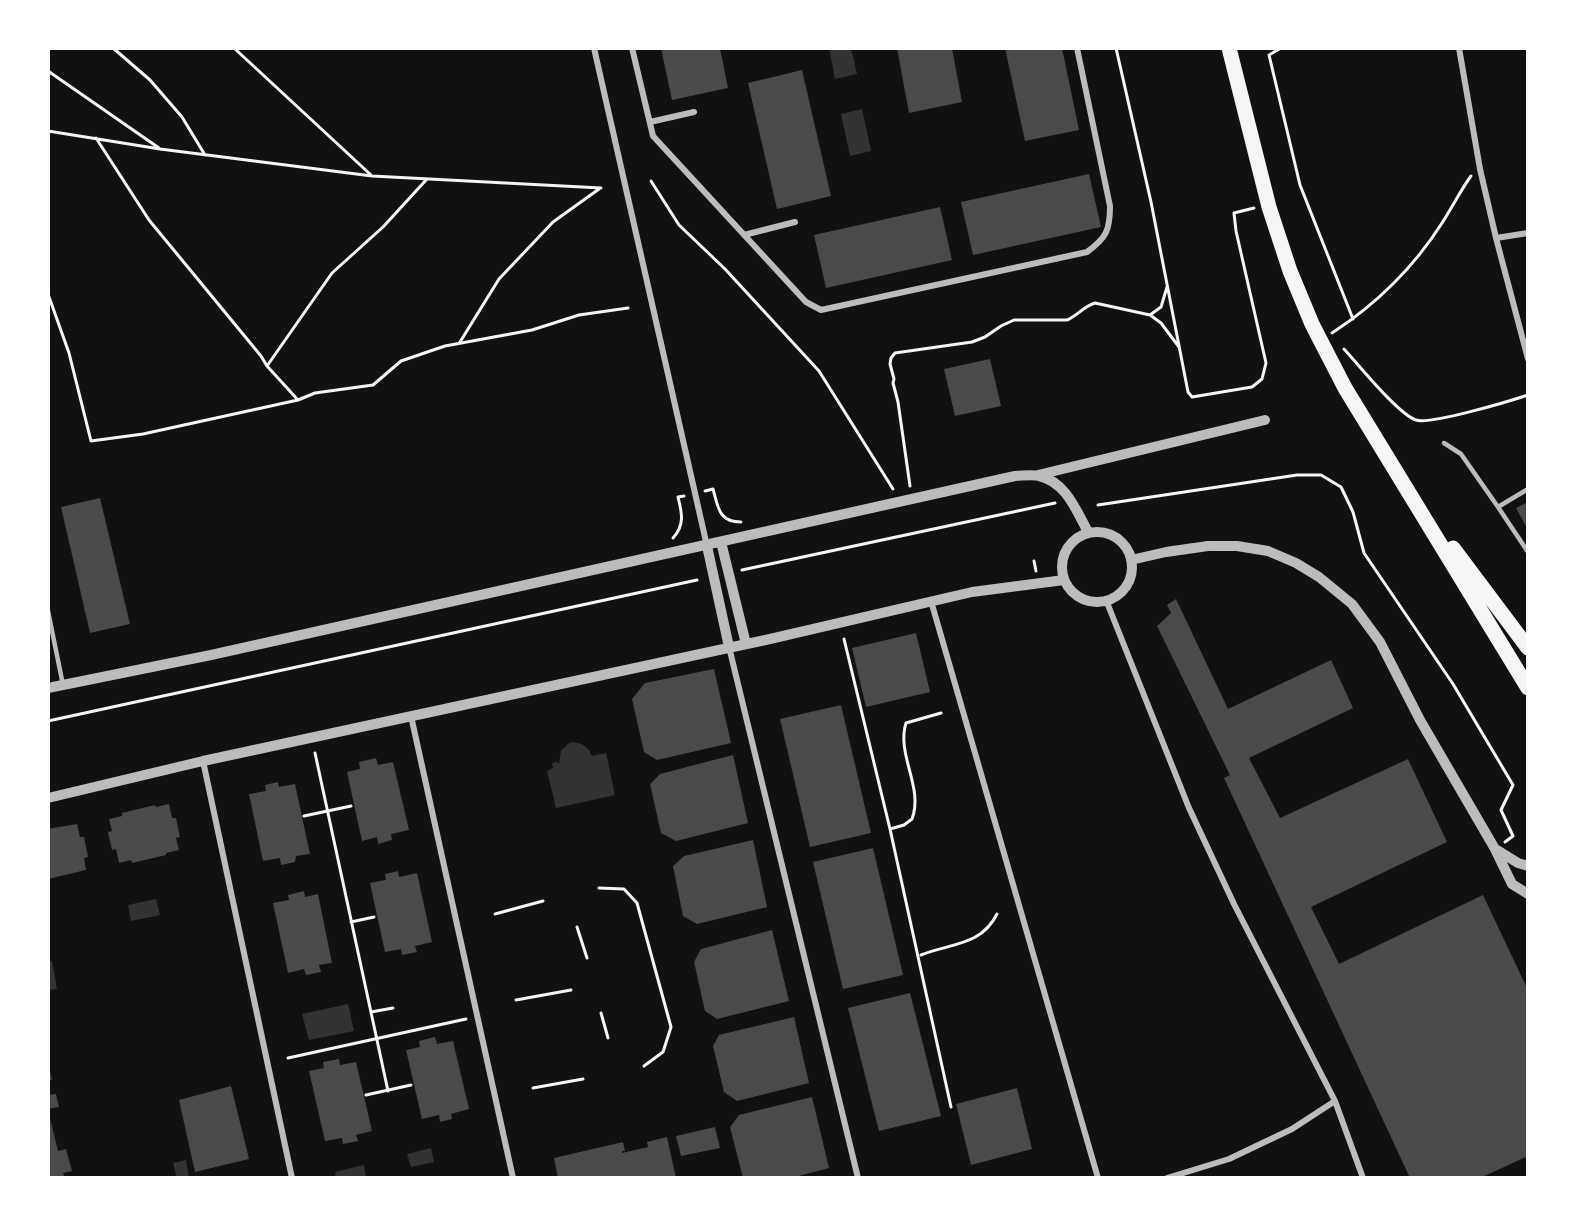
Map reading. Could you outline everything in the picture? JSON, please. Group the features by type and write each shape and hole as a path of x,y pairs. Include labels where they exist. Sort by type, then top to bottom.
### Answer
{"main road":[{"path":"1229,48 1269,207 1290,271 1312,324 1345,388 1528,688"},
{"path":"1397,474 1528,648"}],"street":[{"path":"595,48 729,647 858,1178"},
{"path":"632,48 653,136 806,302 821,310 1087,252 1102,241 1110,222 1110,206 1077,48"},
{"path":"1459,48 1479,161 1496,238 1528,359"},
{"path":"650,122 694,112"},
{"path":"744,235 795,222"},
{"path":"1496,238 1528,232"},
{"path":"48,688 211,655 1015,476 1037,475 1265,420"},
{"path":"1037,475 1053,481 1070,497 1088,532"},
{"path":"1088,532 1111,534 1127,549 1131,560 1132,570 1124,589 1107,600 1086,600 1070,589 1064,580 1062,560 1065,551 1079,536 1088,532"},
{"path":"721,543 746,644"},
{"path":"1131,560 1208,546 1237,546 1268,551 1296,563 1319,577 1352,604 1380,642 1420,720 1495,849 1512,884 1528,894"},
{"path":"48,798 203,761 746,644 972,592 1064,580"},
{"path":"1107,600 1189,808 1234,904 1335,1101 1363,1178"},
{"path":"931,601 1098,1178"},
{"path":"411,716 513,1178"},
{"path":"203,761 292,1178"},
{"path":"1495,849 1518,863 1528,866"},
{"path":"1167,1178 1229,1159 1292,1129 1335,1101"}],"lane":[{"path":"1444,443 1461,454 1528,552"},
{"path":"1497,507 1528,489"},
{"path":"48,611 63,685"},
{"path":"48,651 56,649"}],"path":[{"path":"113,48 150,80 182,117 205,155"},
{"path":"234,48 372,176"},
{"path":"1116,48 1151,202 1188,392 1192,397 1252,387 1262,379 1266,363 1234,213"},
{"path":"1281,48 1269,55 1300,185 1353,319"},
{"path":"48,71 160,149"},
{"path":"48,130 160,149 372,176 601,188 553,222 499,279 460,343"},
{"path":"96,138 149,220 267,366 298,400"},
{"path":"1326,329 1330,334 1360,315 1414,261 1442,223 1463,187 1475,172 1479,161"},
{"path":"267,366 332,273 383,227 427,179"},
{"path":"651,181 679,225 725,268 819,371 893,489 910,486 902,425 892,383 894,379 890,364 895,353 972,342 1014,320 1067,320 1075,317 1089,304 1095,303 1150,315 1161,323 1180,347"},
{"path":"1150,315 1161,307 1168,286"},
{"path":"48,294 69,353 91,441 143,434 298,400 315,393 373,384 401,361 460,343 532,330 579,315 628,308"},
{"path":"1338,343 1385,394 1407,415 1417,421 1434,419 1528,395"},
{"path":"713,489 718,510 727,518 738,522 749,520"},
{"path":"729,573 1055,503"},
{"path":"48,721 697,580"},
{"path":"844,639 890,829 951,1107"},
{"path":"890,829 904,825 912,819 916,808 915,788 903,743 906,723 940,713"},
{"path":"315,753 388,1091"},
{"path":"304,816 351,806"},
{"path":"599,888 624,889 637,903 671,1028 663,1052 644,1066"},
{"path":"495,914 543,901"},
{"path":"921,955 939,947 972,940 982,935 992,925 997,914"},
{"path":"351,922 374,917"},
{"path":"577,927 587,958"},
{"path":"516,1000 571,990"},
{"path":"371,1012 393,1008"},
{"path":"601,1013 608,1038"},
{"path":"288,1058 466,1019"},
{"path":"533,1088 583,1079"},
{"path":"366,1095 411,1086"}],"shaded area":[{"path":"829,48 851,48 857,74 835,79"},
{"path":"862,109 871,151 850,156 841,114"},
{"path":"569,743 583,745 592,756 606,753 615,795 556,808 547,771 553,768 552,763 559,764 561,751"},
{"path":"156,899 160,915 131,921 128,905"},
{"path":"52,961 57,989 48,990 48,962"},
{"path":"348,1004 354,1031 309,1040 302,1014"},
{"path":"431,1148 434,1162 411,1167 407,1154"},
{"path":"186,1160 189,1178 177,1178 173,1163"},
{"path":"364,1165 366,1178 336,1178 335,1172"}],"building":[{"path":"661,48 720,48 728,88 672,100"},
{"path":"897,48 952,48 962,102 909,113"},
{"path":"1005,48 1062,48 1079,130 1025,141"},
{"path":"802,70 831,196 777,209 748,83"},
{"path":"1089,174 1101,227 973,255 961,202"},
{"path":"940,207 952,260 826,288 814,235"},
{"path":"990,359 1001,406 955,416 944,369"},
{"path":"100,498 130,624 90,633 61,507"},
{"path":"1528,502 1528,530 1516,508"},
{"path":"1176,599 1228,709 1331,660 1353,708 1249,758 1280,818 1408,759 1447,842 1311,907 1339,964 1483,895 1526,986 1528,985 1528,1156 1480,1178 1410,1178 1224,778 1230,775 1157,626 1171,613 1167,605"},
{"path":"916,633 930,692 866,707 852,648"},
{"path":"714,669 731,743 657,760 644,752 632,699 645,683"},
{"path":"841,705 871,833 810,847 780,719"},
{"path":"733,755 748,823 676,841 661,833 650,784 660,774"},
{"path":"376,758 378,765 393,762 409,830 391,834 392,840 378,844 377,837 362,841 347,772 360,769 359,762"},
{"path":"278,782 279,787 295,784 310,854 296,856 295,862 281,865 280,858 263,861 249,794 266,791 265,785"},
{"path":"169,804 172,818 176,818 180,837 176,838 179,850 132,863 131,860 119,863 116,849 112,850 108,832 112,831 109,819 122,816 122,813"},
{"path":"77,824 80,837 84,837 88,857 84,858 86,870 48,879 48,829"},
{"path":"753,840 767,907 697,924 683,916 673,866 684,856"},
{"path":"873,848 903,975 843,989 813,862"},
{"path":"398,871 399,877 417,873 432,942 415,946 417,952 402,955 401,949 385,952 370,883 386,880 385,874"},
{"path":"304,891 305,897 318,894 332,963 319,965 321,972 306,975 304,969 288,973 273,903 289,900 288,895"},
{"path":"772,930 789,1001 717,1019 705,1011 694,962 701,949"},
{"path":"910,993 941,1116 879,1131 848,1008"},
{"path":"794,1017 809,1083 737,1101 724,1092 713,1046 719,1035"},
{"path":"435,1037 437,1044 453,1041 469,1109 451,1114 452,1119 440,1122 439,1115 422,1119 406,1050 420,1047 419,1041"},
{"path":"339,1059 340,1065 356,1062 372,1131 356,1135 358,1141 343,1144 342,1138 325,1141 309,1071 324,1068 323,1062"},
{"path":"48,1064 52,1080 48,1081"},
{"path":"231,1086 249,1159 195,1172 179,1100"},
{"path":"1017,1088 1032,1149 971,1165 956,1104"},
{"path":"56,1094 59,1107 48,1109 48,1095"},
{"path":"812,1097 829,1168 791,1178 743,1178 730,1127 739,1115"},
{"path":"48,1110 58,1151 66,1149 72,1171 63,1173 65,1178 48,1178"},
{"path":"715,1127 720,1148 681,1156 676,1136"},
{"path":"667,1137 676,1178 558,1178 554,1158 623,1142 625,1151 622,1153 648,1147 647,1142"}]}
